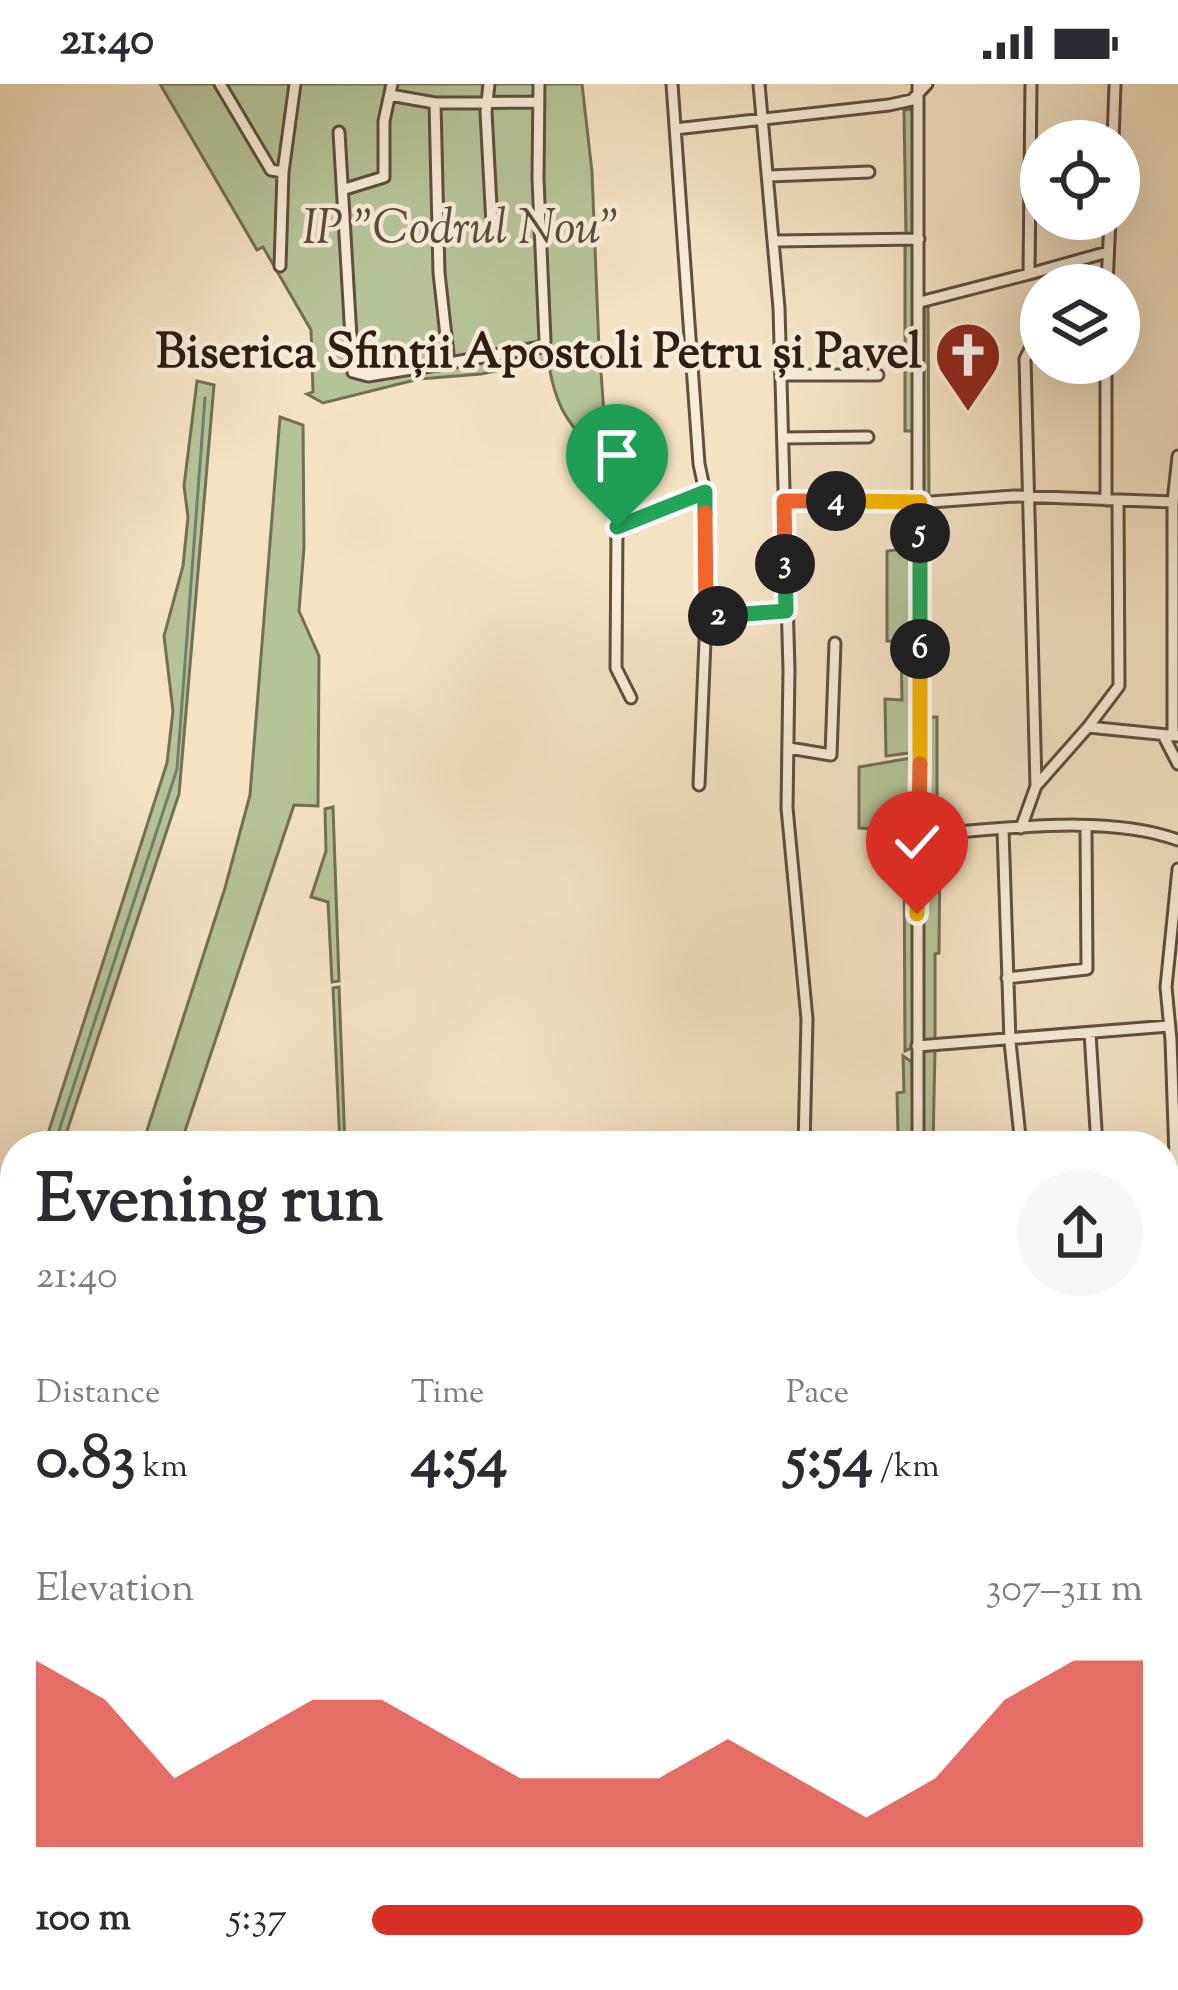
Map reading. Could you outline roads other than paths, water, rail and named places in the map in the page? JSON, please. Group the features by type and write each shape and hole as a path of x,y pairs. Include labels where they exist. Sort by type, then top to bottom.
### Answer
{"street":[{"path":"220,84 271,170 283,172"},
{"path":"280,266 283,172 295,84"},
{"path":"489,84 492,225"},
{"path":"338,132 356,376 541,347 545,341 539,84"},
{"path":"672,84 705,492 699,785"},
{"path":"759,84 781,376 788,808 807,1019 804,1131"},
{"path":"675,129 890,105 928,84"},
{"path":"1029,264 1031,84"},
{"path":"1114,120 1115,84"},
{"path":"344,190 384,177 384,121 391,90 434,103 537,102"},
{"path":"918,90 918,1131"},
{"path":"434,103 440,292 449,363"},
{"path":"769,176 869,172"},
{"path":"774,241 919,239"},
{"path":"1108,264 1109,240"},
{"path":"1065,264 1108,252"},
{"path":"920,302 1020,276"},
{"path":"781,376 878,375"},
{"path":"1021,828 1036,786 1025,384"},
{"path":"1106,384 1106,500"},
{"path":"782,437 868,437"},
{"path":"1178,456 1173,502 1171,736 1178,764"},
{"path":"631,698 616,668 617,527 705,492"},
{"path":"784,501 920,502 972,497 1173,502"},
{"path":"1036,786 1088,727 1120,679 1118,500"},
{"path":"706,617 786,611"},
{"path":"789,748 831,755 835,643"},
{"path":"1088,727 1171,736"},
{"path":"919,835 1086,828 1156,832 1178,840"},
{"path":"1007,978 1087,969 1086,828"},
{"path":"1003,830 1010,1042 1019,1131"},
{"path":"1174,1131 1169,1026 1178,868"},
{"path":"917,1046 1169,1026"},
{"path":"1090,1034 1096,1131"}],"waterway":[{"path":"59,1131 177,769 205,398"}],"place":[{"name":"Biserica Sfinții Apostoli Petru și Pavel","path":"968,414"}],"park label":[{"name":"IP \"Codrul Nou\"","path":"461,230"}]}
